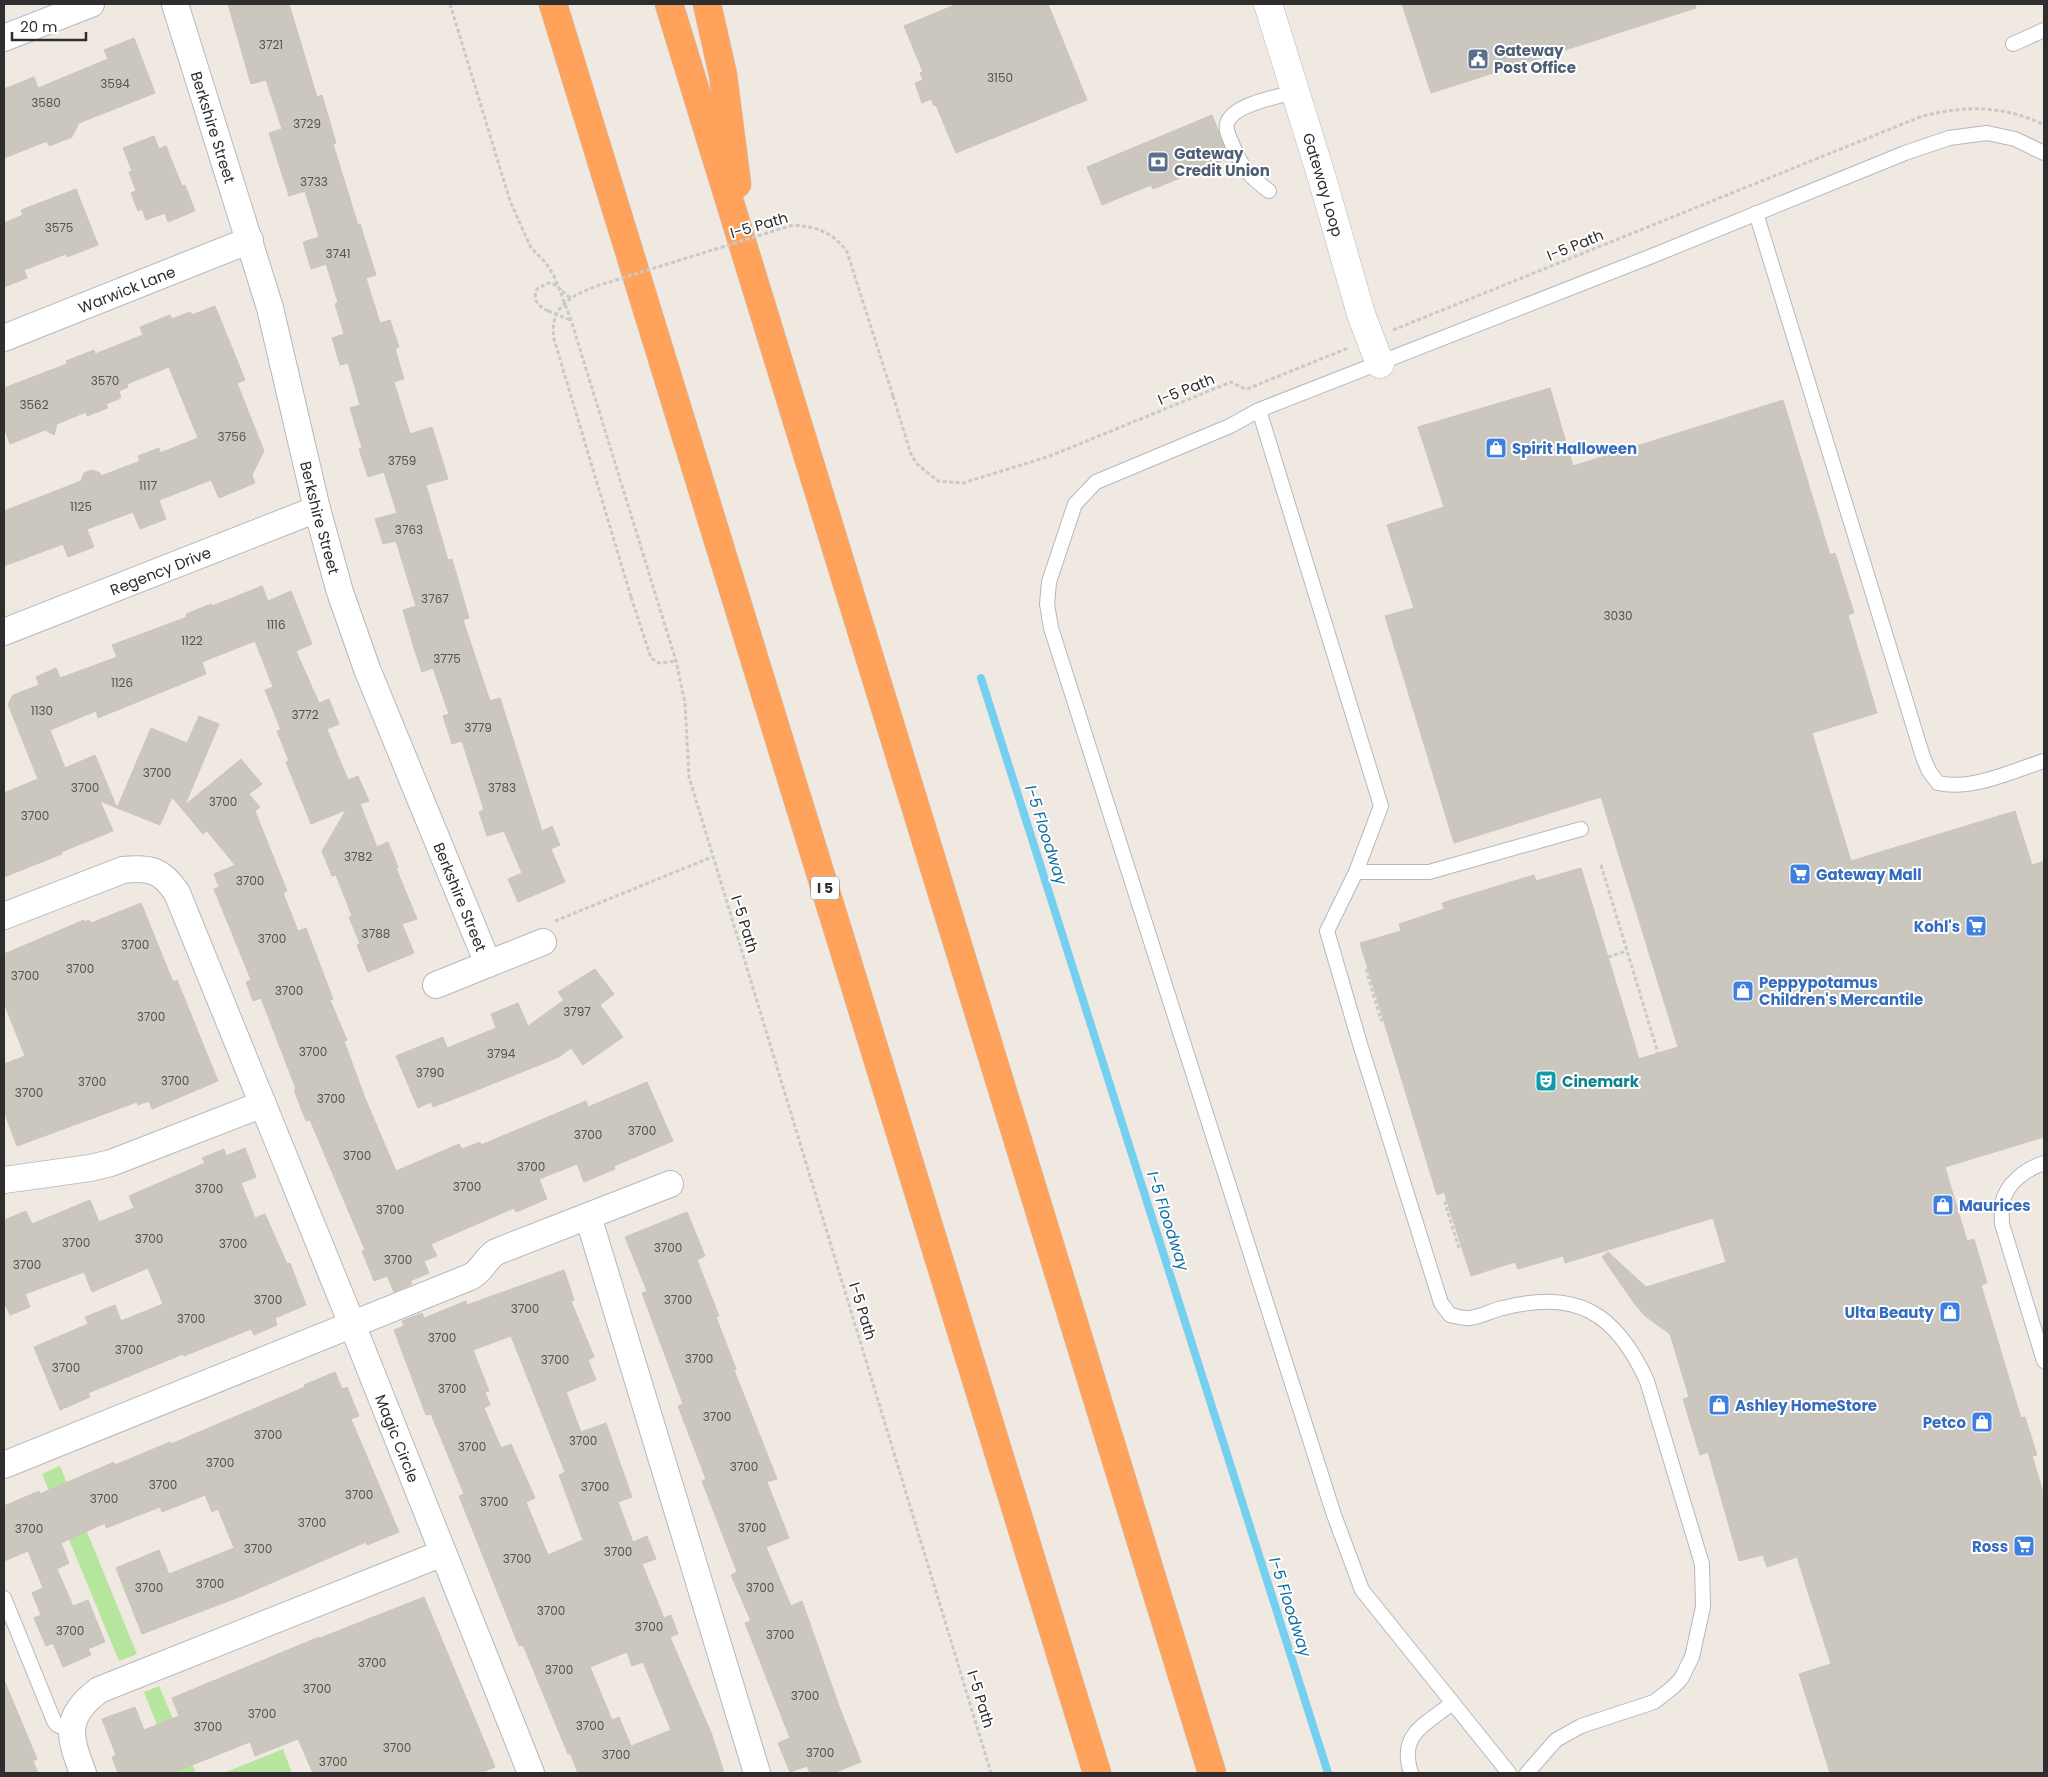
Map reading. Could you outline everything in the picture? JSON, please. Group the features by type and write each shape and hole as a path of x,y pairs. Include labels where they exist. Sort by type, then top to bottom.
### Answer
{"highway":[{"name":"I 5","path":"553,4 1097,1773"},
{"path":"669,4 1212,1773"},
{"path":"707,4 723,75 748,265"}],"street":[{"path":"4,38 91,4"},
{"name":"Berkshire Street","path":"175,4 250,240 282,352 317,509 340,592 364,661 488,964 436,985"},
{"name":"Gateway Loop","path":"1268,4 1296,92 1360,314 1375,352"},
{"name":"Warwick Lane","path":"4,338 250,240"},
{"name":"Regency Drive","path":"4,632 317,509"},
{"name":"Magic Circle","path":"4,916 124,870 139,868 157,872 168,879 177,893 352,1324 531,1773"},
{"path":"488,964 545,933"},
{"path":"4,1180 90,1168 111,1163 263,1104"},
{"path":"4,1466 470,1277 477,1273 490,1256 496,1252 670,1184"},
{"path":"588,1216 757,1773"},
{"path":"83,1773 72,1744 72,1731 76,1716 82,1706 98,1690 443,1553"}],"lane":[{"path":"2013,44 2044,30"},
{"path":"1269,191 1251,178 1242,166 1227,125 1230,118 1237,111 1259,102 1296,92"},
{"path":"1509,1773 1362,1590 1336,1522 1051,628 1047,604 1049,582 1075,504 1096,482 1230,426 1375,352 1756,213 1905,153 1949,138 1987,134 2015,139 2044,152"},
{"path":"1756,213 1923,757 1929,771 1938,783 1950,786 1964,786 2044,761"},
{"path":"1259,410 1381,806 1356,872 1327,931 1440,1303 1450,1315 1469,1318 1502,1308 1532,1302 1555,1301 1579,1305 1594,1312 1606,1322 1637,1360 1647,1381 1702,1564 1703,1607 1692,1658 1681,1679 1654,1702 1581,1726 1556,1740 1527,1773"},
{"path":"1356,872 1429,872 1581,829"},
{"path":"2044,1164 2034,1167 2018,1178 2007,1191 2002,1204 2002,1224 2044,1361"},
{"path":"4,1598 54,1721 57,1725 72,1731"},
{"path":"1411,1773 1407,1751 1412,1737 1422,1726 1452,1703"}],"path":[{"name":"I-5 Path","path":"450,4 510,201 531,248 546,263 554,276 571,320 676,660 685,703 689,777 992,1773"},
{"name":"I-5 Path","path":"676,660 659,663 651,658 554,339 552,328 557,314 570,298 595,286 793,225 810,226 824,230 839,240 847,252 911,454 926,473 938,481 963,483 1050,456 1232,382 1247,389 1375,352 1920,117 1944,110 1974,108 2000,110 2030,118 2044,125"},
{"path":"570,298 553,284 548,283 540,286 535,293 538,305 571,320"},
{"path":"545,933 712,857"},
{"path":"1601,865 1658,1053"},
{"path":"1608,957 1627,950"},
{"path":"1366,969 1382,1020 1384,1019"},
{"path":"1448,1202 1445,1203 1459,1248"}],"green space":[{"path":"60,1466 137,1654 119,1661 42,1474"},
{"path":"159,1686 196,1773 176,1773 144,1692"},
{"path":"283,1749 292,1773 224,1773"}],"building":[{"path":"228,4 289,4 317,97 322,95 336,143 333,144 358,225 360,224 376,275 366,278 380,323 390,320 399,347 395,349 404,379 394,382 410,434 432,427 448,479 426,485 448,560 452,559 469,618 463,620 490,701 500,698 542,831 552,826 560,845 551,849 565,882 518,902 508,879 522,873 504,831 487,836 479,812 484,810 462,741 452,744 443,716 449,714 433,668 422,672 414,648 403,610 416,606 396,541 383,544 375,519 397,513 384,472 368,477 359,449 362,448 350,408 360,405 348,363 340,365 332,338 344,334 335,304 338,302 326,264 311,269 303,242 319,237 305,191 289,196 269,133 282,129 266,80 251,84"},
{"path":"957,4 1048,4 1087,100 956,153 936,105 934,106 931,99 922,103 915,83 923,80 920,73 923,72 904,26"},
{"name":"Gateway Post Office","path":"1402,4 1695,4 1696,8 1431,93"},
{"path":"134,38 155,93 79,123 72,137 49,146 47,141 4,158 4,89 34,77 38,88 108,59 104,50"},
{"name":"Gateway Credit Union","path":"1212,115 1229,158 1153,189 1151,185 1102,205 1087,167"},
{"path":"154,136 159,149 166,146 182,186 185,185 195,211 168,222 165,213 146,220 142,209 138,211 131,193 136,191 129,172 132,171 123,148"},
{"path":"76,189 98,245 67,257 66,254 24,270 27,278 4,287 4,223 23,215 21,210"},
{"path":"215,306 245,380 237,383 264,451 252,475 255,483 219,498 211,480 159,500 166,519 140,529 133,512 87,529 94,547 68,557 63,544 4,566 4,511 81,481 84,473 92,470 100,473 101,476 140,461 138,456 159,448 160,453 198,438 169,367 127,384 128,387 119,391 121,398 106,404 108,408 87,416 86,412 57,424 54,435 45,430 10,444 4,427 4,388 67,364 66,361 94,350 95,354 143,335 140,327 170,315 172,319 190,312 192,315"},
{"path":"1550,388 1573,466 1783,400 1830,555 1835,553 1854,613 1848,615 1877,713 1812,733 1851,861 2015,811 2032,865 2044,861 2044,1137 1945,1167 1967,1241 1974,1239 1987,1283 1981,1285 2021,1418 2025,1417 2037,1455 2032,1456 2044,1495 2044,1773 1830,1773 1799,1674 1831,1664 1797,1557 1767,1567 1763,1555 1739,1561 1708,1452 1700,1455 1683,1399 1689,1397 1670,1334 1645,1316 1602,1257 1608,1252 1646,1287 1726,1262 1713,1218 1565,1263 1563,1256 1518,1269 1515,1262 1471,1276 1444,1192 1437,1195 1360,943 1401,931 1399,924 1444,909 1442,903 1534,875 1536,881 1581,868 1639,1059 1678,1047 1601,797 1454,843 1385,616 1414,608 1387,525 1444,507 1418,427"},
{"path":"262,586 268,601 291,591 312,644 296,651 319,703 329,699 339,724 327,729 348,780 358,776 369,801 360,804 377,847 388,842 398,867 396,868 417,919 402,924 414,953 368,972 357,945 360,944 349,917 352,916 336,875 332,876 322,851 346,810 311,824 286,762 289,761 277,731 281,730 265,690 273,687 255,641 202,662 206,674 98,718 96,711 50,730 65,768 95,755 117,808 100,801 113,831 4,877 4,793 38,779 8,704 13,695 39,685 36,677 56,668 60,678 117,657 112,645 187,617 186,614 211,604 212,606"},
{"path":"199,716 219,724 185,805 241,759 262,784 249,794 260,807 255,811 287,891 283,893 298,931 306,928 333,999 330,1000 347,1040 344,1041 365,1098 396,1171 459,1144 462,1149 480,1142 481,1145 586,1101 588,1107 647,1082 673,1141 614,1166 615,1169 584,1182 577,1164 539,1179 547,1199 516,1212 514,1208 431,1244 437,1256 424,1261 429,1273 410,1281 412,1284 394,1292 387,1276 374,1281 362,1251 365,1250 310,1120 306,1121 294,1090 296,1089 261,998 253,1001 246,982 251,980 214,889 219,887 214,874 235,865 207,831 203,834 172,797 160,825 117,808 151,728 187,743"},
{"path":"141,903 173,982 177,980 218,1081 152,1109 149,1101 138,1105 137,1102 17,1146 4,1111 4,1064 25,1056 4,1003 4,954 84,920 85,922 89,920 91,923"},
{"path":"595,969 614,994 600,1005 623,1037 583,1065 571,1048 559,1057 477,1090 433,1107 431,1102 418,1108 396,1056 443,1037 447,1048 496,1028 491,1014 518,1003 528,1026 564,1000 558,992"},
{"path":"245,1148 256,1177 241,1183 255,1218 265,1214 287,1264 290,1263 306,1305 275,1318 277,1325 254,1335 251,1329 184,1356 183,1354 88,1393 90,1397 60,1410 34,1347 88,1324 85,1317 115,1305 121,1321 163,1304 148,1268 92,1292 84,1272 25,1294 30,1307 10,1315 4,1302 4,1220 26,1211 32,1224 90,1200 99,1222 134,1208 129,1196 205,1163 202,1158 224,1149 226,1156"},
{"path":"687,1212 705,1256 697,1260 719,1316 716,1317 736,1369 734,1370 777,1479 767,1482 789,1538 766,1547 791,1606 802,1601 861,1762 833,1773 810,1773 807,1766 790,1772 778,1743 790,1738 745,1623 751,1621 731,1575 737,1572 702,1481 706,1479 678,1406 683,1404 642,1293 647,1291 625,1237"},
{"path":"564,1270 574,1300 571,1301 594,1357 588,1360 596,1380 566,1392 581,1432 606,1423 632,1497 618,1502 633,1542 647,1536 656,1559 642,1564 664,1618 671,1615 678,1634 670,1637 712,1735 724,1773 578,1773 570,1753 568,1754 523,1645 519,1646 459,1496 464,1494 431,1414 426,1415 394,1330 404,1326 402,1321 422,1313 424,1318 466,1301 467,1305","holes":["511,1336 565,1472 559,1475 583,1540 548,1555 526,1502 535,1498 511,1444 501,1448 484,1408 490,1405 485,1392 489,1391 473,1350","627,1652 632,1666 643,1662 671,1730 631,1746 619,1717 612,1720 590,1667"]},
{"path":"335,1372 342,1389 347,1387 359,1416 351,1419 399,1532 367,1545 366,1542 239,1597 142,1634 116,1568 159,1550 169,1574 234,1548 218,1509 212,1512 205,1495 162,1512 160,1507 106,1528 105,1523 61,1543 69,1563 57,1569 73,1606 88,1600 105,1642 88,1649 91,1655 63,1667 53,1643 46,1646 34,1618 41,1615 32,1593 43,1588 28,1551 4,1561 4,1506 39,1491 40,1494 114,1462 115,1465 170,1442 171,1444 305,1387 304,1385"},
{"path":"424,1597 495,1767 480,1773 313,1773 298,1739 255,1756 250,1742 172,1773 118,1773 112,1757 116,1755 102,1719 135,1707 144,1730 179,1716 172,1698 319,1637"},
{"path":"4,1680 37,1759 33,1761 38,1773 4,1773"}],"waterway":[{"name":"I-5 Floodway","path":"981,678 1328,1773"}],"place":[{"name":"Gateway Post Office","path":"1478,59"},
{"name":"Gateway Credit Union","path":"1158,162"},
{"name":"Spirit Halloween","path":"1496,448"},
{"name":"Gateway Mall","path":"1800,874"},
{"name":"Kohl's","path":"1976,926"},
{"name":"Peppypotamus Children's Mercantile","path":"1743,991"},
{"name":"Cinemark","path":"1546,1081"},
{"name":"Maurices","path":"1943,1205"},
{"name":"Ulta Beauty","path":"1950,1312"},
{"name":"Ashley HomeStore","path":"1719,1405"},
{"name":"Petco","path":"1982,1422"},
{"name":"Ross","path":"2024,1546"}]}
